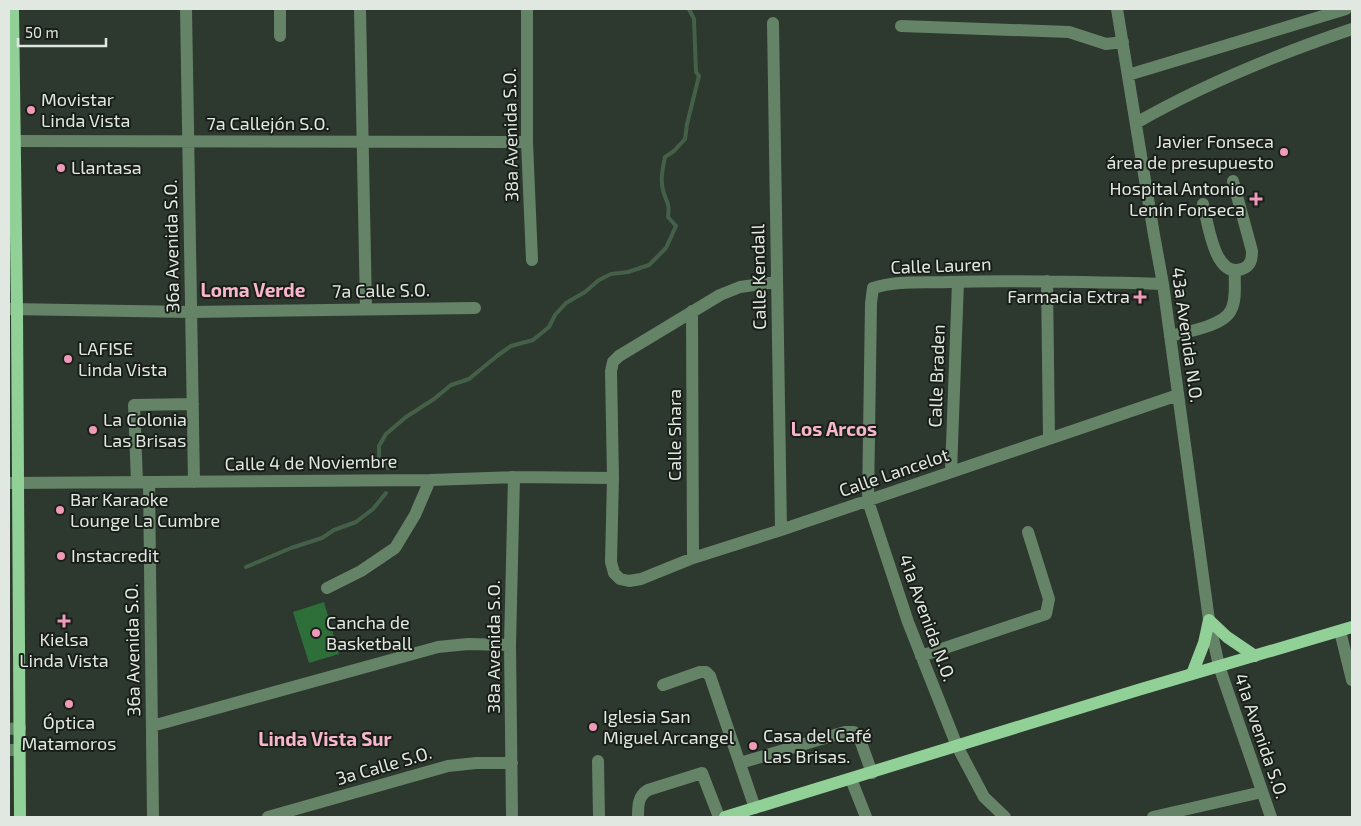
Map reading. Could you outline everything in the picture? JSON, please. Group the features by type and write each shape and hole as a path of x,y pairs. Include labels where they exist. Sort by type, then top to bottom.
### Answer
{"main road":[{"path":"13,9 11,62 14,750 16,815"},
{"path":"1192,674 1204,643 1209,620 1227,636 1255,656"},
{"path":"725,817 1352,627"}],"street":[{"name":"36a Avenida S.O.","path":"186,9 194,482"},
{"path":"280,9 280,36"},
{"path":"360,9 366,309"},
{"name":"38a Avenida S.O.","path":"527,9 527,142 532,260"},
{"name":"43a Avenida N.O.","path":"1118,9 1163,284 1209,620 1219,666"},
{"path":"1128,75 1346,9"},
{"name":"Calle Kendall","path":"773,23 781,530"},
{"path":"901,26 1069,32 1106,44 1123,42"},
{"path":"1136,123 1168,105 1242,71 1352,29"},
{"name":"7a Callejón S.O.","path":"12,141 527,142"},
{"path":"1203,204 1221,263 1235,271 1244,269 1250,264 1252,251 1233,181"},
{"path":"1170,336 1219,322 1227,317 1232,309 1234,298 1235,271"},
{"path":"1048,281 1049,439"},
{"name":"Calle Lauren","path":"868,500 871,303 873,288 886,284 958,282 1048,281 1163,284"},
{"path":"613,478 611,371 613,362 619,356 720,294 740,287 776,282"},
{"name":"Calle Braden","path":"951,472 958,282"},
{"name":"7a Calle S.O.","path":"13,310 191,312 474,308"},
{"name":"Calle Shara","path":"692,311 693,558"},
{"name":"Calle Lancelot","path":"613,478 611,562 614,573 620,580 629,581 1178,395"},
{"name":"36a Avenida S.O.","path":"153,817 152,726 143,482 134,405 193,404"},
{"name":"38a Avenida S.O.","path":"512,817 510,645 514,477"},
{"name":"Calle 4 de Noviembre","path":"13,484 430,480 514,477 613,478"},
{"path":"327,588 361,571 395,548 415,515 430,480"},
{"name":"41a Avenida N.O.","path":"868,500 908,622 957,746 984,797 1005,817"},
{"path":"922,656 1046,614 1049,599 1028,532"},
{"path":"1340,631 1352,680"},
{"path":"152,726 438,647 468,644 510,645"},
{"name":"41a Avenida S.O.","path":"1219,666 1271,817"},
{"path":"662,684 700,672 706,672 710,676 755,808"},
{"path":"740,763 845,732 854,732 860,737 872,773"},
{"path":"598,761 599,817"},
{"name":"3a Calle S.O.","path":"268,817 448,766 476,763 512,763"},
{"path":"638,817 639,800 642,794 648,790 702,773 719,817"},
{"path":"851,779 866,817"},
{"path":"1153,817 1262,792"}],"green space":[{"name":"Cancha de Basketball","path":"324,602 339,654 309,663 293,612"}],"waterway":[{"path":"388,468 379,458 379,446 386,434 406,417 434,399 451,385 469,379 511,346 533,340 549,327 555,315 566,303 585,292 599,280 611,274 628,272 649,265 666,248 676,226 668,217 668,205 662,186 665,157 674,151 685,139 699,76 696,72 694,19 689,9"},
{"path":"246,567 291,548 322,538 334,530 356,522 373,509 386,493"}],"place":[{"name":"Movistar Linda Vista","path":"31,110"},
{"name":"Javier Fonseca área de presupuesto","path":"1284,152"},
{"name":"Llantasa","path":"61,168"},
{"name":"Hospital Antonio Lenín Fonseca","path":"1256,199"},
{"name":"Farmacia Extra","path":"1140,297"},
{"name":"LAFISE Linda Vista","path":"68,359"},
{"name":"La Colonia Las Brisas","path":"93,430"},
{"name":"Bar Karaoke Lounge La Cumbre","path":"60,510"},
{"name":"Instacredit","path":"61,556"},
{"name":"Kielsa Linda Vista","path":"64,621"},
{"name":"Cancha de Basketball","path":"316,633"},
{"name":"Óptica Matamoros","path":"69,704"},
{"name":"Iglesia San Miguel Arcangel","path":"593,727"},
{"name":"Casa del Café Las Brisas.","path":"753,746"}],"district":[{"name":"Loma Verde","path":"253,290"},
{"name":"Los Arcos","path":"834,429"},
{"name":"Linda Vista Sur","path":"325,739"}]}
